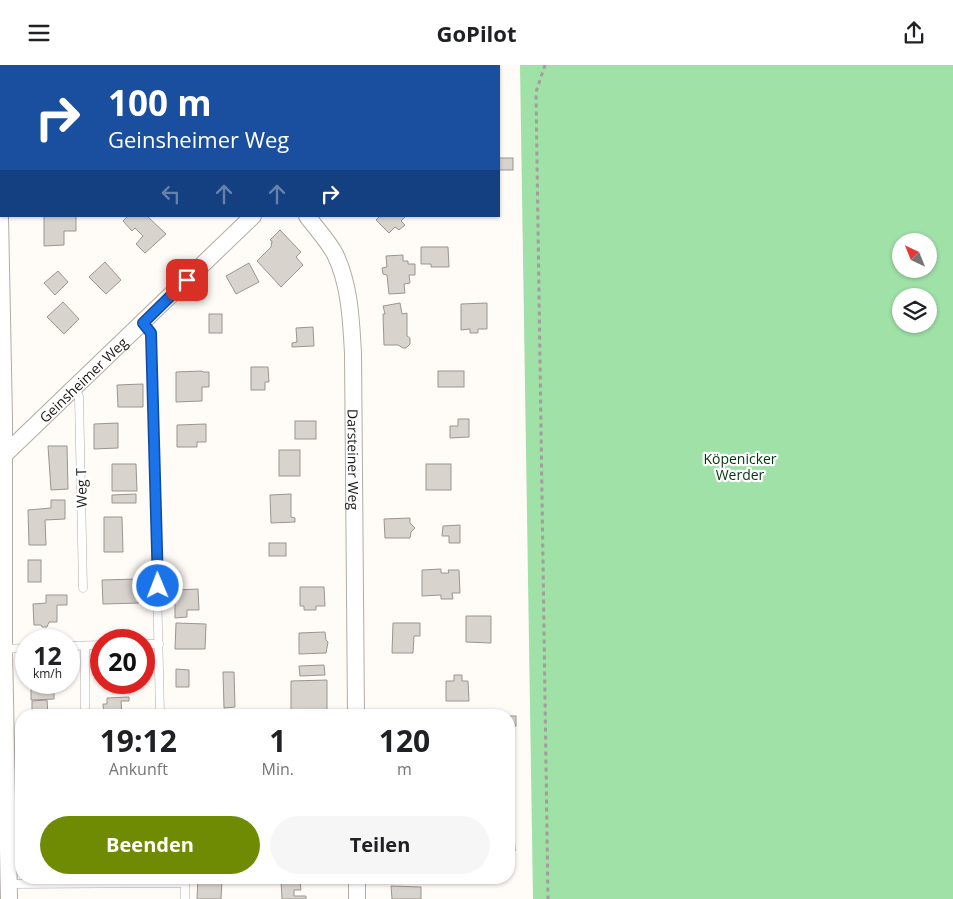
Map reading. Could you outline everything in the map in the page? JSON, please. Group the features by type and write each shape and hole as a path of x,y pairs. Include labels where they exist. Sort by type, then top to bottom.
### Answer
{"street":[{"path":"0,217 4,649 9,892"},
{"name":"Geinsheimer Weg","path":"2,458 252,217"},
{"name":"Darsteiner Weg","path":"308,217 335,253 344,277 351,311 354,363 356,709"},
{"path":"357,884 357,899"}],"lane":[{"path":"143,323 151,333 160,709"},
{"name":"Weg T","path":"74,389 79,396 83,589"},
{"path":"155,644 159,644"},
{"path":"80,646 90,646"},
{"path":"85,646 85,709"},
{"path":"4,649 15,648"},
{"path":"9,892 165,884"},
{"path":"185,884 185,899"}],"path":[{"path":"546,65 536,92 548,899"}],"green space":[{"name":"Köpenicker Werder","path":"520,65 953,65 953,899 533,899"}],"building":[{"path":"500,158 513,158 513,170 500,170"},
{"path":"44,217 76,217 76,231 64,231 64,245 44,246"},
{"path":"127,217 148,217 166,234 145,253 136,244 143,236 135,228 132,231 123,221"},
{"path":"379,217 405,217 401,221 405,225 399,230 395,227 389,233 376,220"},
{"path":"280,230 301,252 296,257 303,265 281,287 257,261 271,247 272,241 270,240"},
{"path":"421,247 448,247 449,267 431,267 431,264 421,264"},
{"path":"403,255 403,261 408,261 408,264 415,264 415,275 409,275 410,283 404,284 405,293 389,294 387,275 383,274 382,268 387,267 386,256"},
{"path":"105,262 121,280 106,294 89,277"},
{"path":"249,263 259,282 236,294 226,276"},
{"path":"58,271 68,282 55,295 44,283"},
{"path":"63,302 79,319 64,334 47,317"},
{"path":"400,303 402,314 407,313 407,336 410,338 410,344 406,348 398,345 384,345 383,314 385,314 383,306"},
{"path":"487,303 487,329 478,329 478,333 470,333 470,329 461,330 461,304"},
{"path":"209,314 222,314 222,333 209,333"},
{"path":"313,327 314,346 292,347 292,343 297,342 296,328"},
{"path":"251,367 268,367 269,382 265,382 265,390 251,390"},
{"path":"438,371 464,371 464,387 438,387"},
{"path":"176,372 209,372 209,387 202,387 202,401 176,402"},
{"path":"143,384 143,407 118,407 117,385"},
{"path":"458,419 469,419 469,437 450,438 450,426 458,426"},
{"path":"295,421 316,421 316,439 295,439"},
{"path":"118,423 118,448 94,449 94,424"},
{"path":"206,424 206,442 197,442 197,447 177,447 177,425"},
{"path":"48,446 67,446 68,489 51,490"},
{"path":"279,450 300,450 300,476 279,476"},
{"path":"112,464 136,464 137,491 112,491"},
{"path":"426,464 451,464 451,490 426,490"},
{"path":"136,494 136,503 112,503 112,495"},
{"path":"291,494 291,517 295,518 295,522 271,523 270,495"},
{"path":"51,500 65,500 65,519 45,520 46,545 29,545 28,510 51,508"},
{"path":"104,517 122,517 123,552 104,552"},
{"path":"410,518 410,523 415,528 411,532 410,538 385,538 384,519"},
{"path":"460,525 460,543 449,543 449,536 442,536 443,526"},
{"path":"269,543 286,543 286,556 269,556"},
{"path":"28,560 41,560 41,582 28,582"},
{"path":"441,569 441,573 449,573 448,570 459,570 460,593 452,593 453,599 441,599 441,595 422,596 422,570"},
{"path":"139,579 139,603 103,604 102,580"},
{"path":"300,587 324,587 325,606 316,606 316,610 304,610 304,606 300,606"},
{"path":"198,589 199,610 187,610 187,617 175,618 175,590"},
{"path":"46,595 67,595 67,605 57,605 57,622 49,622 47,627 34,625 33,604 46,603"},
{"path":"466,616 491,616 491,643 466,642"},
{"path":"176,623 206,624 205,649 175,649"},
{"path":"393,623 420,623 420,636 414,636 413,653 392,653"},
{"path":"325,632 328,642 326,653 299,654 299,633"},
{"path":"324,665 325,675 300,676 299,666"},
{"path":"176,669 189,670 189,687 176,687"},
{"path":"223,672 234,672 235,707 224,708"},
{"path":"454,675 462,675 462,681 468,681 469,701 446,701 446,681 454,681"},
{"path":"327,680 327,709 291,709 291,681"},
{"path":"31,694 54,694 54,699 31,700"},
{"path":"129,697 129,701 121,701 122,709 103,709 103,704 107,704 107,698"},
{"path":"47,700 48,709 32,709 32,701"},
{"path":"198,884 222,884 221,899 197,899"},
{"path":"281,884 300,884 301,890 294,890 294,896 306,896 306,899 282,899"},
{"path":"391,886 421,887 421,899 392,899"}],"route":[{"path":"158,586 151,333 143,323 187,280"}]}
